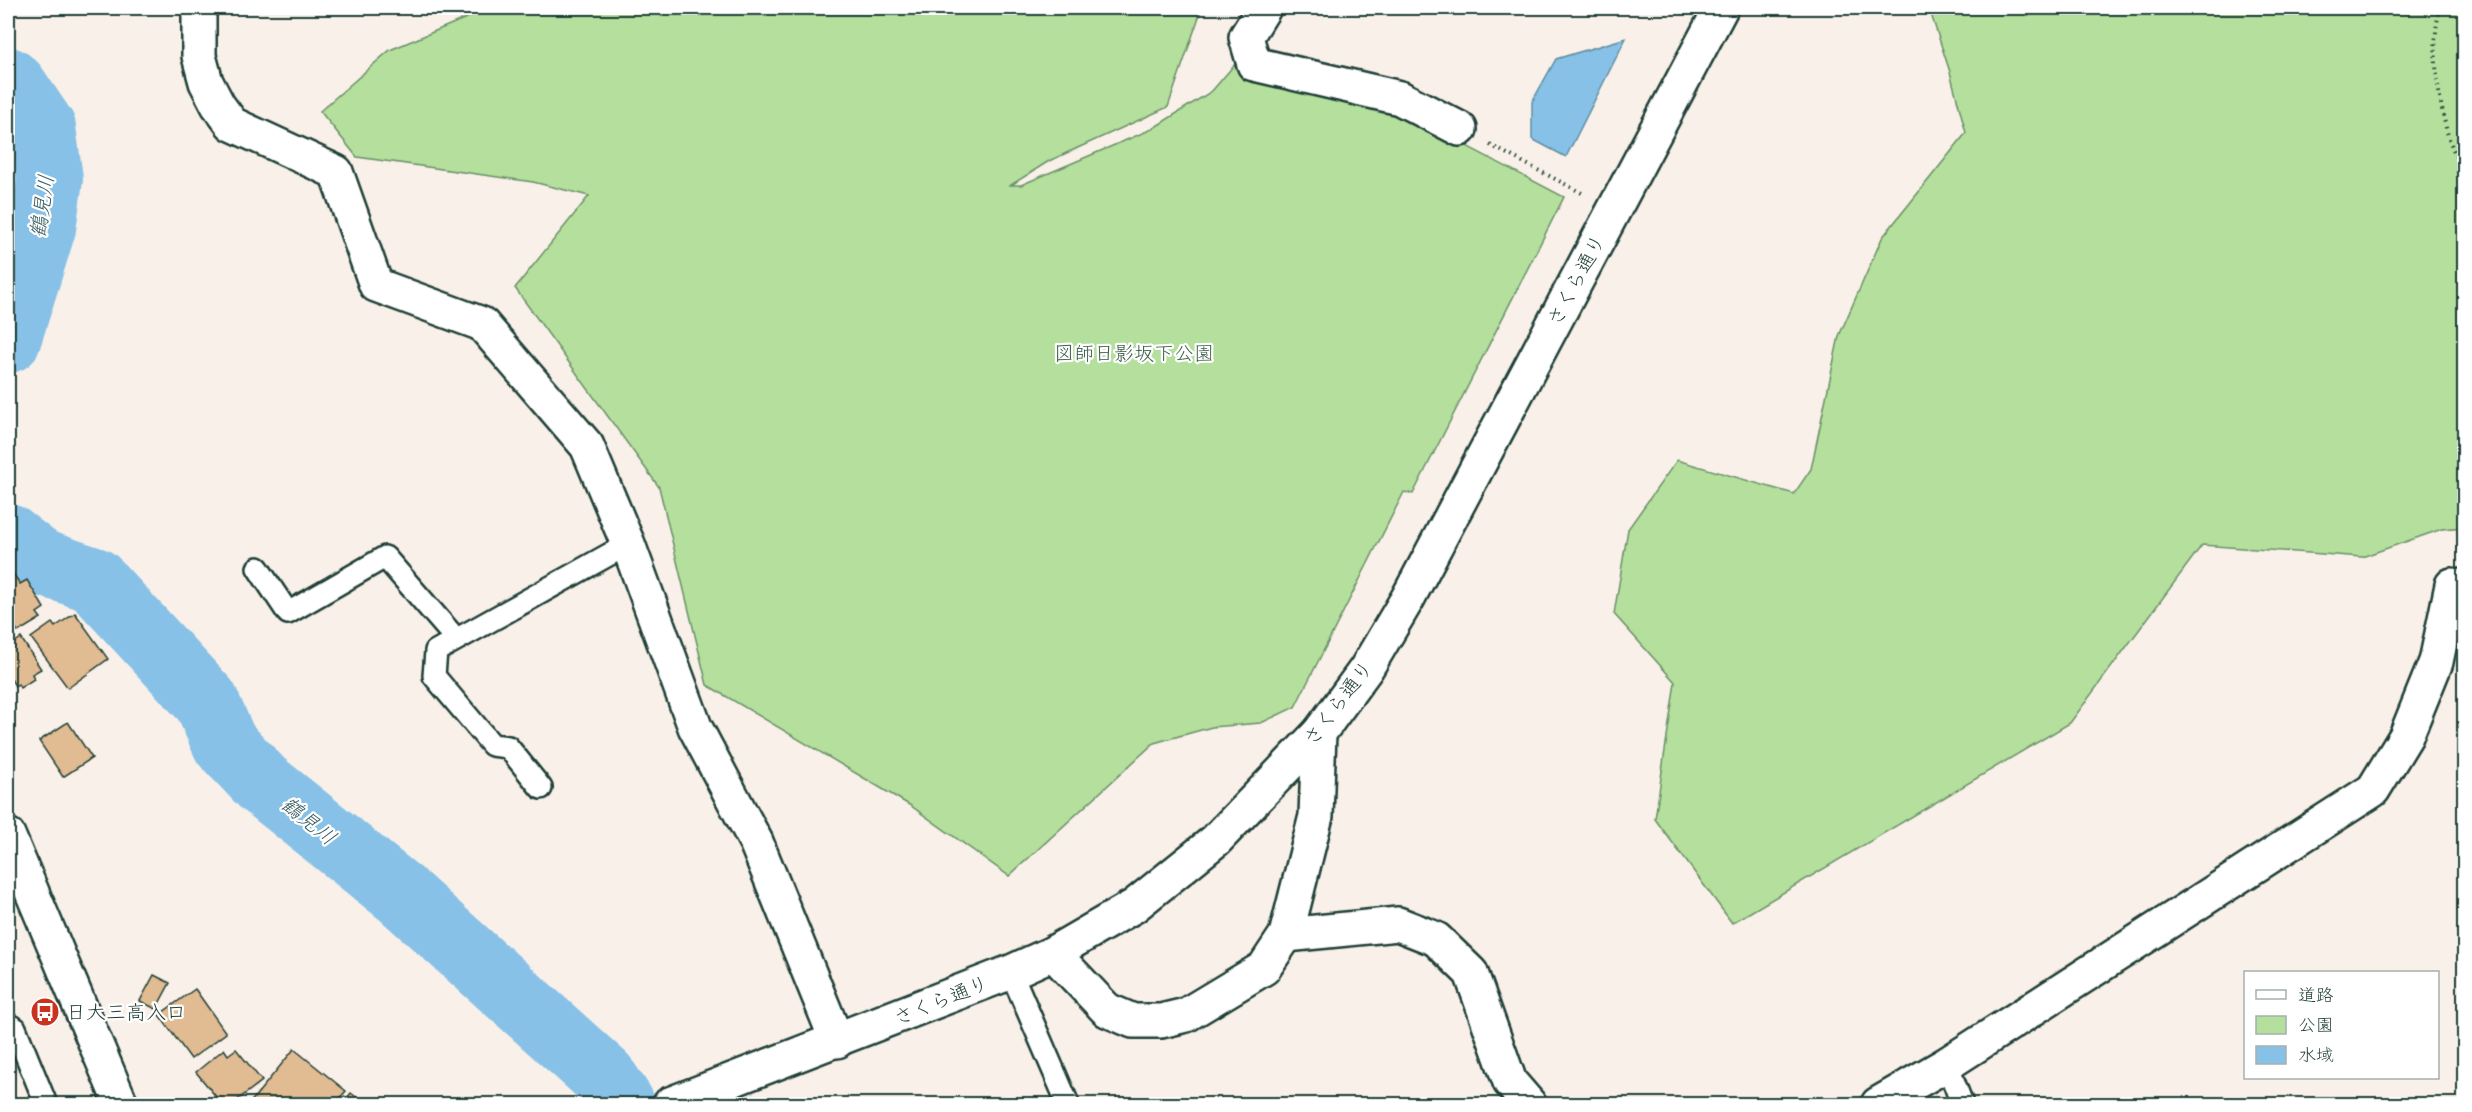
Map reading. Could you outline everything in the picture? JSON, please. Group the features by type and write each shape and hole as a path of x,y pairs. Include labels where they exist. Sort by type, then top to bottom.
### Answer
{"street":[{"path":"199,8 199,56 206,82 218,105 232,124 336,172 376,285 482,324 587,446 628,544 695,727 756,842 837,1041"},
{"path":"1264,8 1246,37 1254,64 1400,98 1460,129"},
{"name":"さくら通り","path":"670,1104 837,1041 1053,953 1134,906 1216,840 1319,733 1366,669 1408,598 1721,8"},
{"path":"1878,1104 1947,1064 2373,790 2450,661 2452,585"},
{"path":"1053,953 1107,1010 1133,1021 1161,1021 1186,1015 1264,968 1286,935 1316,816 1319,733"},
{"path":"8,835 121,1104"},
{"path":"1286,935 1398,924 1436,939 1471,973 1510,1082 1529,1104"}],"lane":[{"path":"541,788 508,747 492,745 434,676 436,651 628,544"},
{"path":"258,568 288,613 385,557 456,639"},
{"path":"1011,972 1068,1104"},
{"path":"8,1025 15,1028 46,1104"},
{"path":"1947,1064 1962,1104"}],"path":[{"path":"2440,8 2436,21 2438,80 2447,134 2464,175"},
{"path":"1460,129 1614,209"}],"green space":[{"name":"図師日影坂下公園","path":"490,8 1202,8 1168,107 1049,161 1011,185 1021,185 1152,129 1212,91 1235,64 1246,71 1375,98 1564,197 1413,494 1404,492 1295,707 1261,723 1212,727 1154,743 1009,876 911,806 707,685 659,487 515,288 589,196 533,182 357,157 320,111 390,50"},
{"path":"1929,8 2464,8 2464,527 2442,529 2362,557 2202,545 2070,723 1732,923 1655,819 1675,682 1614,614 1628,529 1677,460 1794,494 1811,469 1839,336 1882,238 1966,133 1950,72"}],"water":[{"path":"1626,38 1566,157 1532,139 1532,102 1556,59"}],"building":[{"path":"12,572 20,584 27,580 44,608 37,613 41,618 18,632 8,616 8,575"},
{"path":"75,613 108,659 68,688 31,638 52,623 55,627"},
{"path":"21,638 41,669 32,674 34,679 20,688 18,684 15,686 8,674 8,647"},
{"path":"68,722 92,758 63,777 39,741"},
{"path":"154,975 170,983 156,1009 140,1001"},
{"path":"195,989 226,1033 191,1059 159,1015"},
{"path":"224,1049 228,1055 236,1049 262,1081 232,1104 222,1104 196,1072"},
{"path":"294,1049 346,1091 334,1104 249,1104"},
{"path":"351,1093 365,1104 342,1104"}],"waterway":[{"name":"鶴見川","path":"8,80 14,85 43,128 50,179 43,228 8,340"},
{"name":"鶴見川","path":"8,537 40,562 94,580 206,701 225,744 262,783 402,895 604,1077 622,1104"}],"place":[{"name":"日大三高入口","path":"45,1012"}]}
